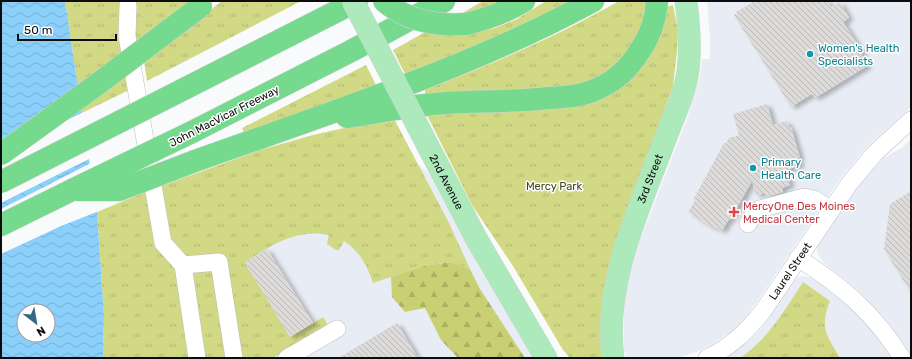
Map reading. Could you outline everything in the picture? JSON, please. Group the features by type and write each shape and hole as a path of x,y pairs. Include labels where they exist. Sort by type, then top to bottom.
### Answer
{"highway":[{"path":"255,53 339,1"},
{"path":"1,182 357,1"},
{"path":"384,1 397,10 426,22 453,25 466,24 488,19 513,8 524,1"},
{"name":"John MacVicar Freeway","path":"1,225 192,132 337,58 444,1"},
{"path":"72,190 119,190 300,124 468,60 562,17 593,1"},
{"path":"1,154 205,3"},
{"path":"300,124 429,104 531,100 587,94 614,80 627,69 646,42 657,3"}],"main road":[{"name":"2nd Avenue","path":"353,1 477,240 547,355"},
{"name":"3rd Street","path":"613,358 611,319 616,281 625,246 681,97 688,71 689,31 686,1"}],"street":[{"path":"128,6 127,36 163,243 183,265 197,358"},
{"name":"Laurel Street","path":"707,358 734,342 751,327 764,311 848,184 875,153 911,120"},
{"path":"748,224 755,212 760,209 804,197 814,198 831,210"},
{"path":"798,258 836,284 861,306 893,343 902,358"},
{"path":"183,265 219,262 234,358"},
{"path":"287,358 337,329"}],"shaded area":[{"name":"MercyOne Des Moines Medical Center","path":"707,1 911,1 911,107 868,146 840,179 757,302 742,322 732,331 699,351 678,358 627,358 624,351 624,307 627,285 638,245 687,119 700,77 702,59 710,59"},
{"name":"MercyOne Des Moines Medical Center","path":"911,139 911,355 883,316 858,290 823,262 818,255 817,245 853,193 873,169 882,159 903,147"},
{"path":"416,163 428,172 479,267 533,358 239,358 229,203"},
{"path":"804,276 815,279 854,311 875,335 891,358 726,358 750,340 762,328 794,281 797,278"}],"green space":[{"path":"65,1 195,1 78,88"},
{"path":"222,1 301,1 147,81 144,61"},
{"path":"483,1 504,1 495,6 457,16"},
{"path":"546,1 571,1 468,49 405,74 393,50 427,31 480,31 495,28 517,19"},
{"path":"619,1 648,1 636,43 608,73 577,87 425,96 425,90 524,49 596,14"},
{"name":"Mercy Park","path":"673,5 678,31 673,86 631,203 603,358 570,358 563,350 513,266 472,205 426,113 596,99 666,7"},
{"path":"366,65 376,85 244,133 242,128"},
{"path":"126,75 129,90 82,113 81,108"},
{"path":"393,117 448,221 470,269 451,262 424,266 373,283 359,254 344,241 339,250 336,250 327,244 329,235 317,233 295,236 274,244 245,263 290,337 323,317 328,325 273,358 103,358 104,316 97,212 145,192 260,150 313,135"},
{"path":"451,262 470,269 480,289 525,358 458,358 441,340 425,308 405,312 392,297 391,277 424,266"},
{"path":"803,282 830,301 825,318 826,331 840,358 740,358 768,333"}],"water":[{"path":"1,1 65,1 97,212 104,316 103,358 1,358"}],"pier":[{"path":"84,112 91,158 1,203 1,144 67,118 67,120"},
{"path":"91,163 99,211 59,227 1,254 1,209"}],"building":[{"name":"Women's Health Specialists","path":"755,1 828,1 831,7 840,2 849,18 843,22 863,53 861,54 867,66 815,98 812,94 791,107 734,15 737,13 736,12"},
{"name":"Primary Health Care","path":"767,104 773,125 787,121 789,128 791,127 800,158 798,158 800,165 786,170 790,185 782,188 783,192 766,197 765,193 756,195 752,181 730,220 729,219 722,231 715,227 714,228 688,212 695,201 693,200 724,143 726,143 729,138 739,135 733,114"},
{"path":"911,191 911,293 884,249 890,204"},
{"path":"267,249 313,323 290,337 245,262"},
{"path":"397,323 418,358 338,358"}],"place":[{"name":"Women's Health Specialists","path":"810,54"},
{"name":"Primary Health Care","path":"753,168"},
{"name":"MercyOne Des Moines Medical Center","path":"734,212"}]}
